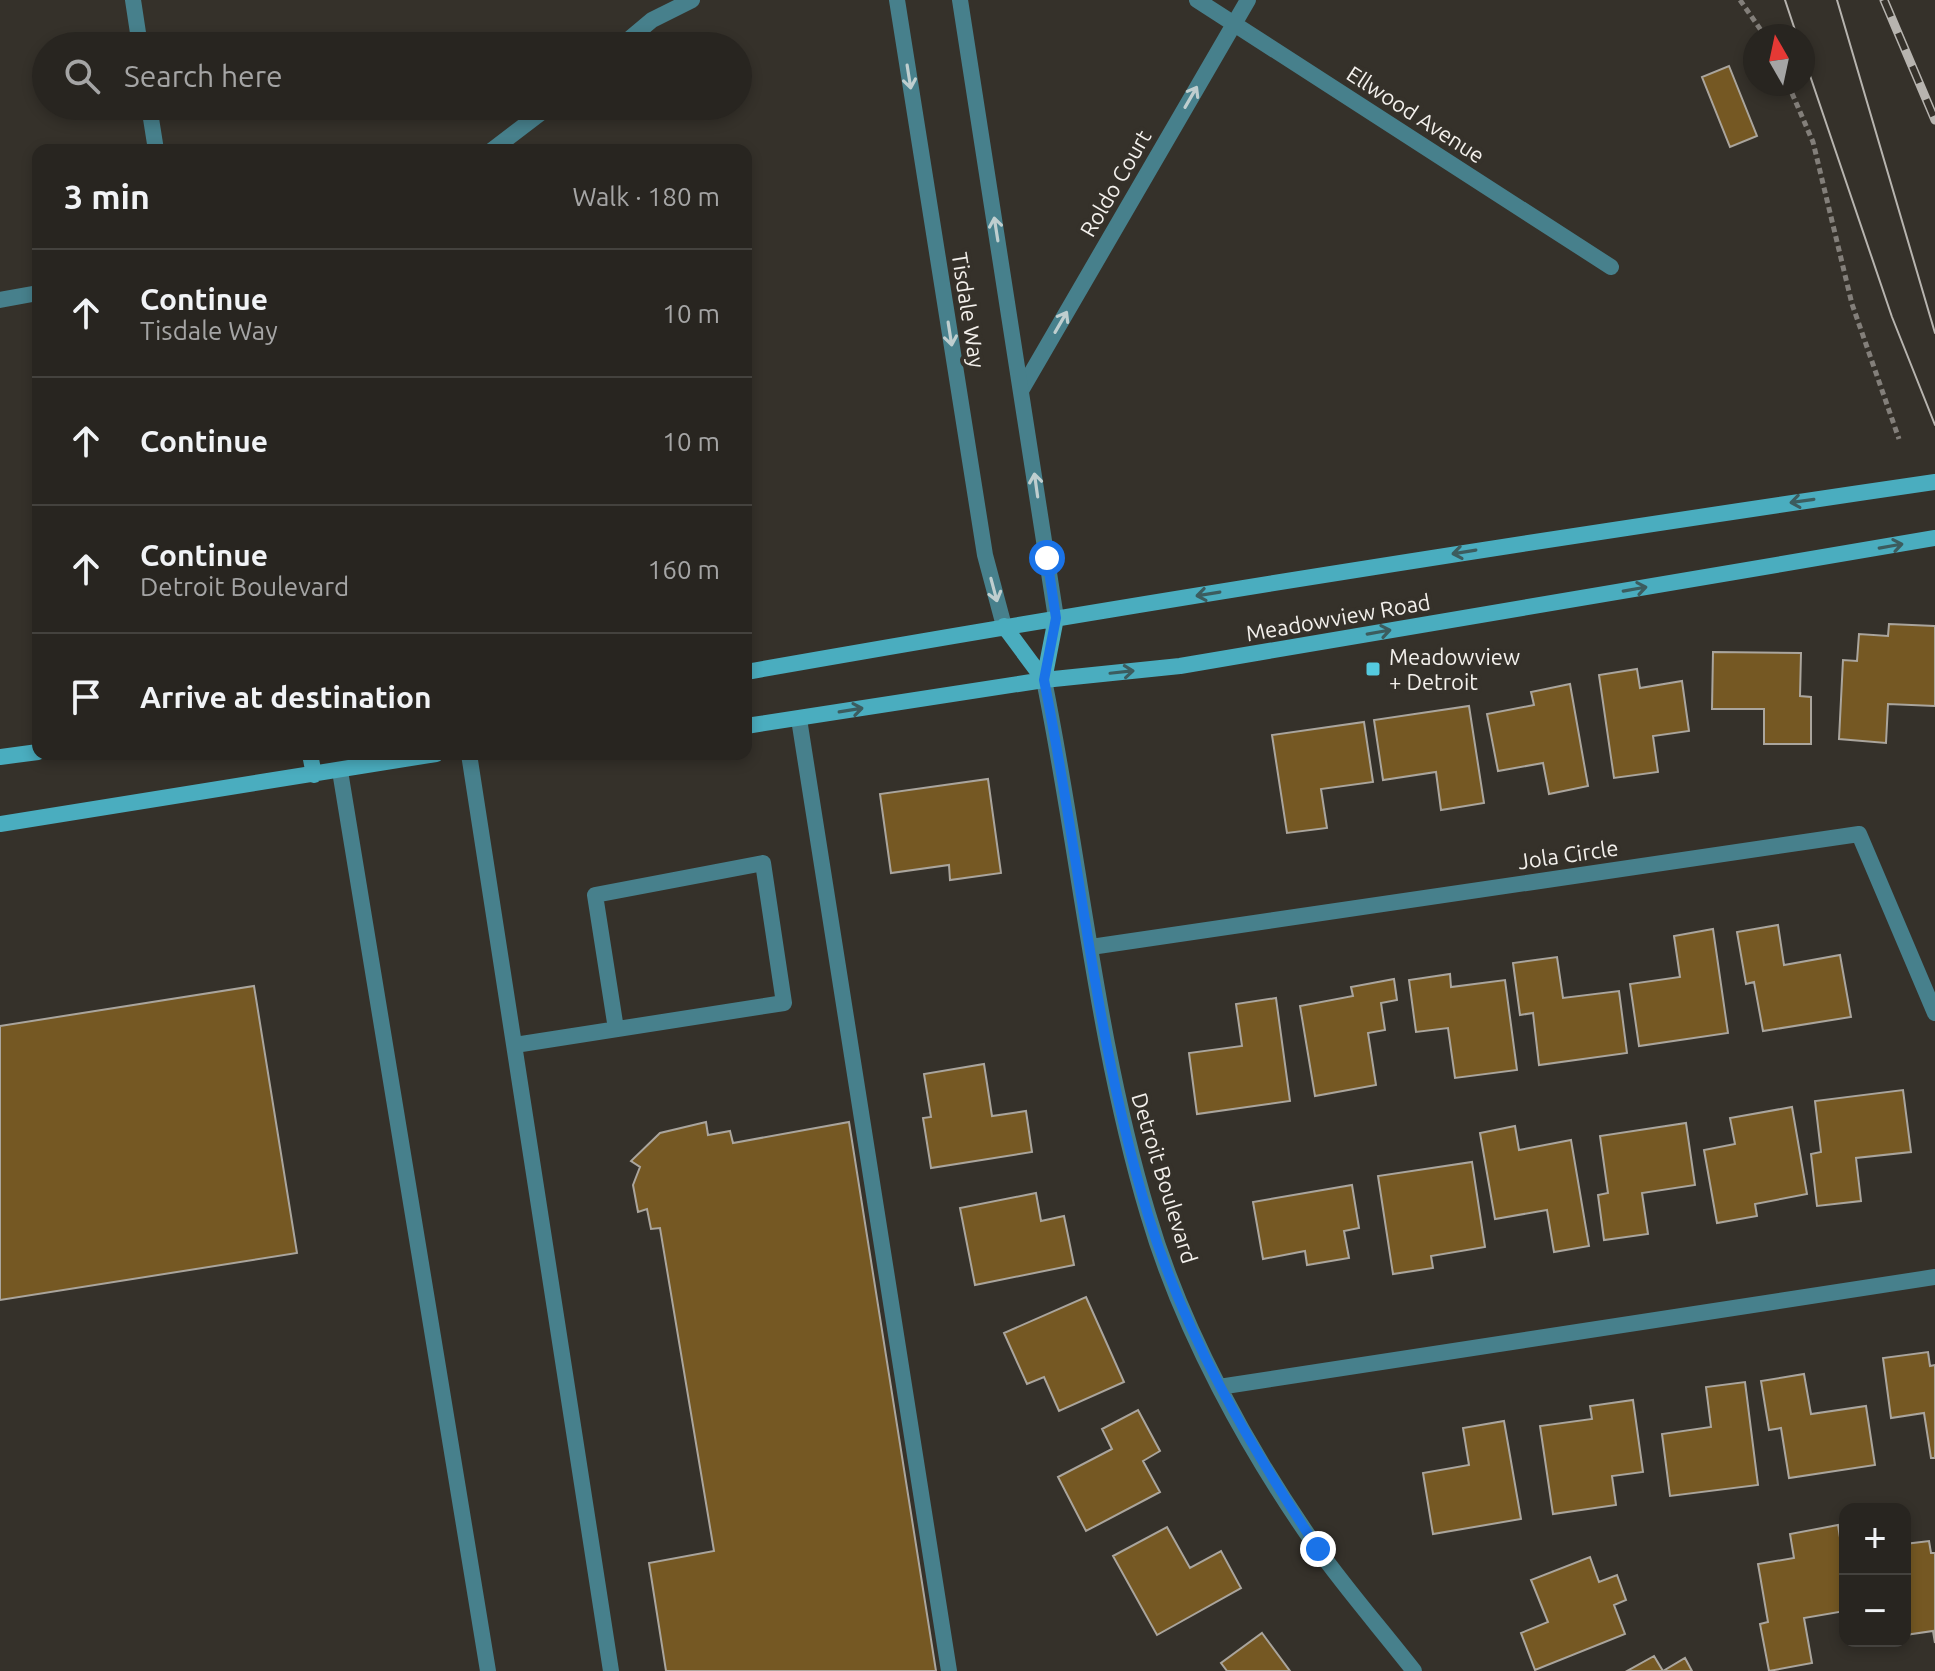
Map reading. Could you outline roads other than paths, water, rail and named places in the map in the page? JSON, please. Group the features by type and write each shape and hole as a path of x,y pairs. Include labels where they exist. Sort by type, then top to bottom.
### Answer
{"main road":[{"name":"Meadowview Road","path":"1004,626 1541,539 1935,482"},
{"name":"Meadowview Road","path":"752,725 1044,680 1180,666 1935,538"},
{"path":"1044,680 1056,618"},
{"path":"752,671 1004,626 1044,680"},
{"path":"0,757 32,753"},
{"path":"311,760 314,775"},
{"path":"0,824 402,760"}],"street":[{"path":"133,0 138,32"},
{"path":"638,32 652,20 692,0"},
{"name":"Tisdale Way","path":"897,0 985,555 1004,626"},
{"name":"Tisdale Way","path":"960,0 1056,618"},
{"name":"Ellwood Avenue","path":"1197,0 1611,267"},
{"name":"Roldo Court","path":"1022,389 1248,0"},
{"path":"151,120 155,144"},
{"path":"500,144 532,120"},
{"path":"0,300 32,294"},
{"name":"Detroit Boulevard","path":"1044,680 1116,1096 1149,1217 1185,1314 1219,1387 1260,1462 1318,1549 1414,1671"},
{"path":"799,719 949,1671"},
{"path":"470,760 611,1671"},
{"path":"340,771 484,1670"},
{"name":"Jola Circle","path":"1091,947 1859,834 1935,1013"},
{"path":"515,1045 784,1003 763,863 595,895 616,1029"},
{"path":"1219,1387 1935,1277"}],"tram line":[{"path":"1785,0 1793,24"},
{"path":"1837,0 1935,333"},
{"path":"1815,90 1892,317 1935,425"}],"railway":[{"path":"1884,0 1935,120"}],"place":[{"name":"Meadowview + Detroit","path":"1373,669"}]}
